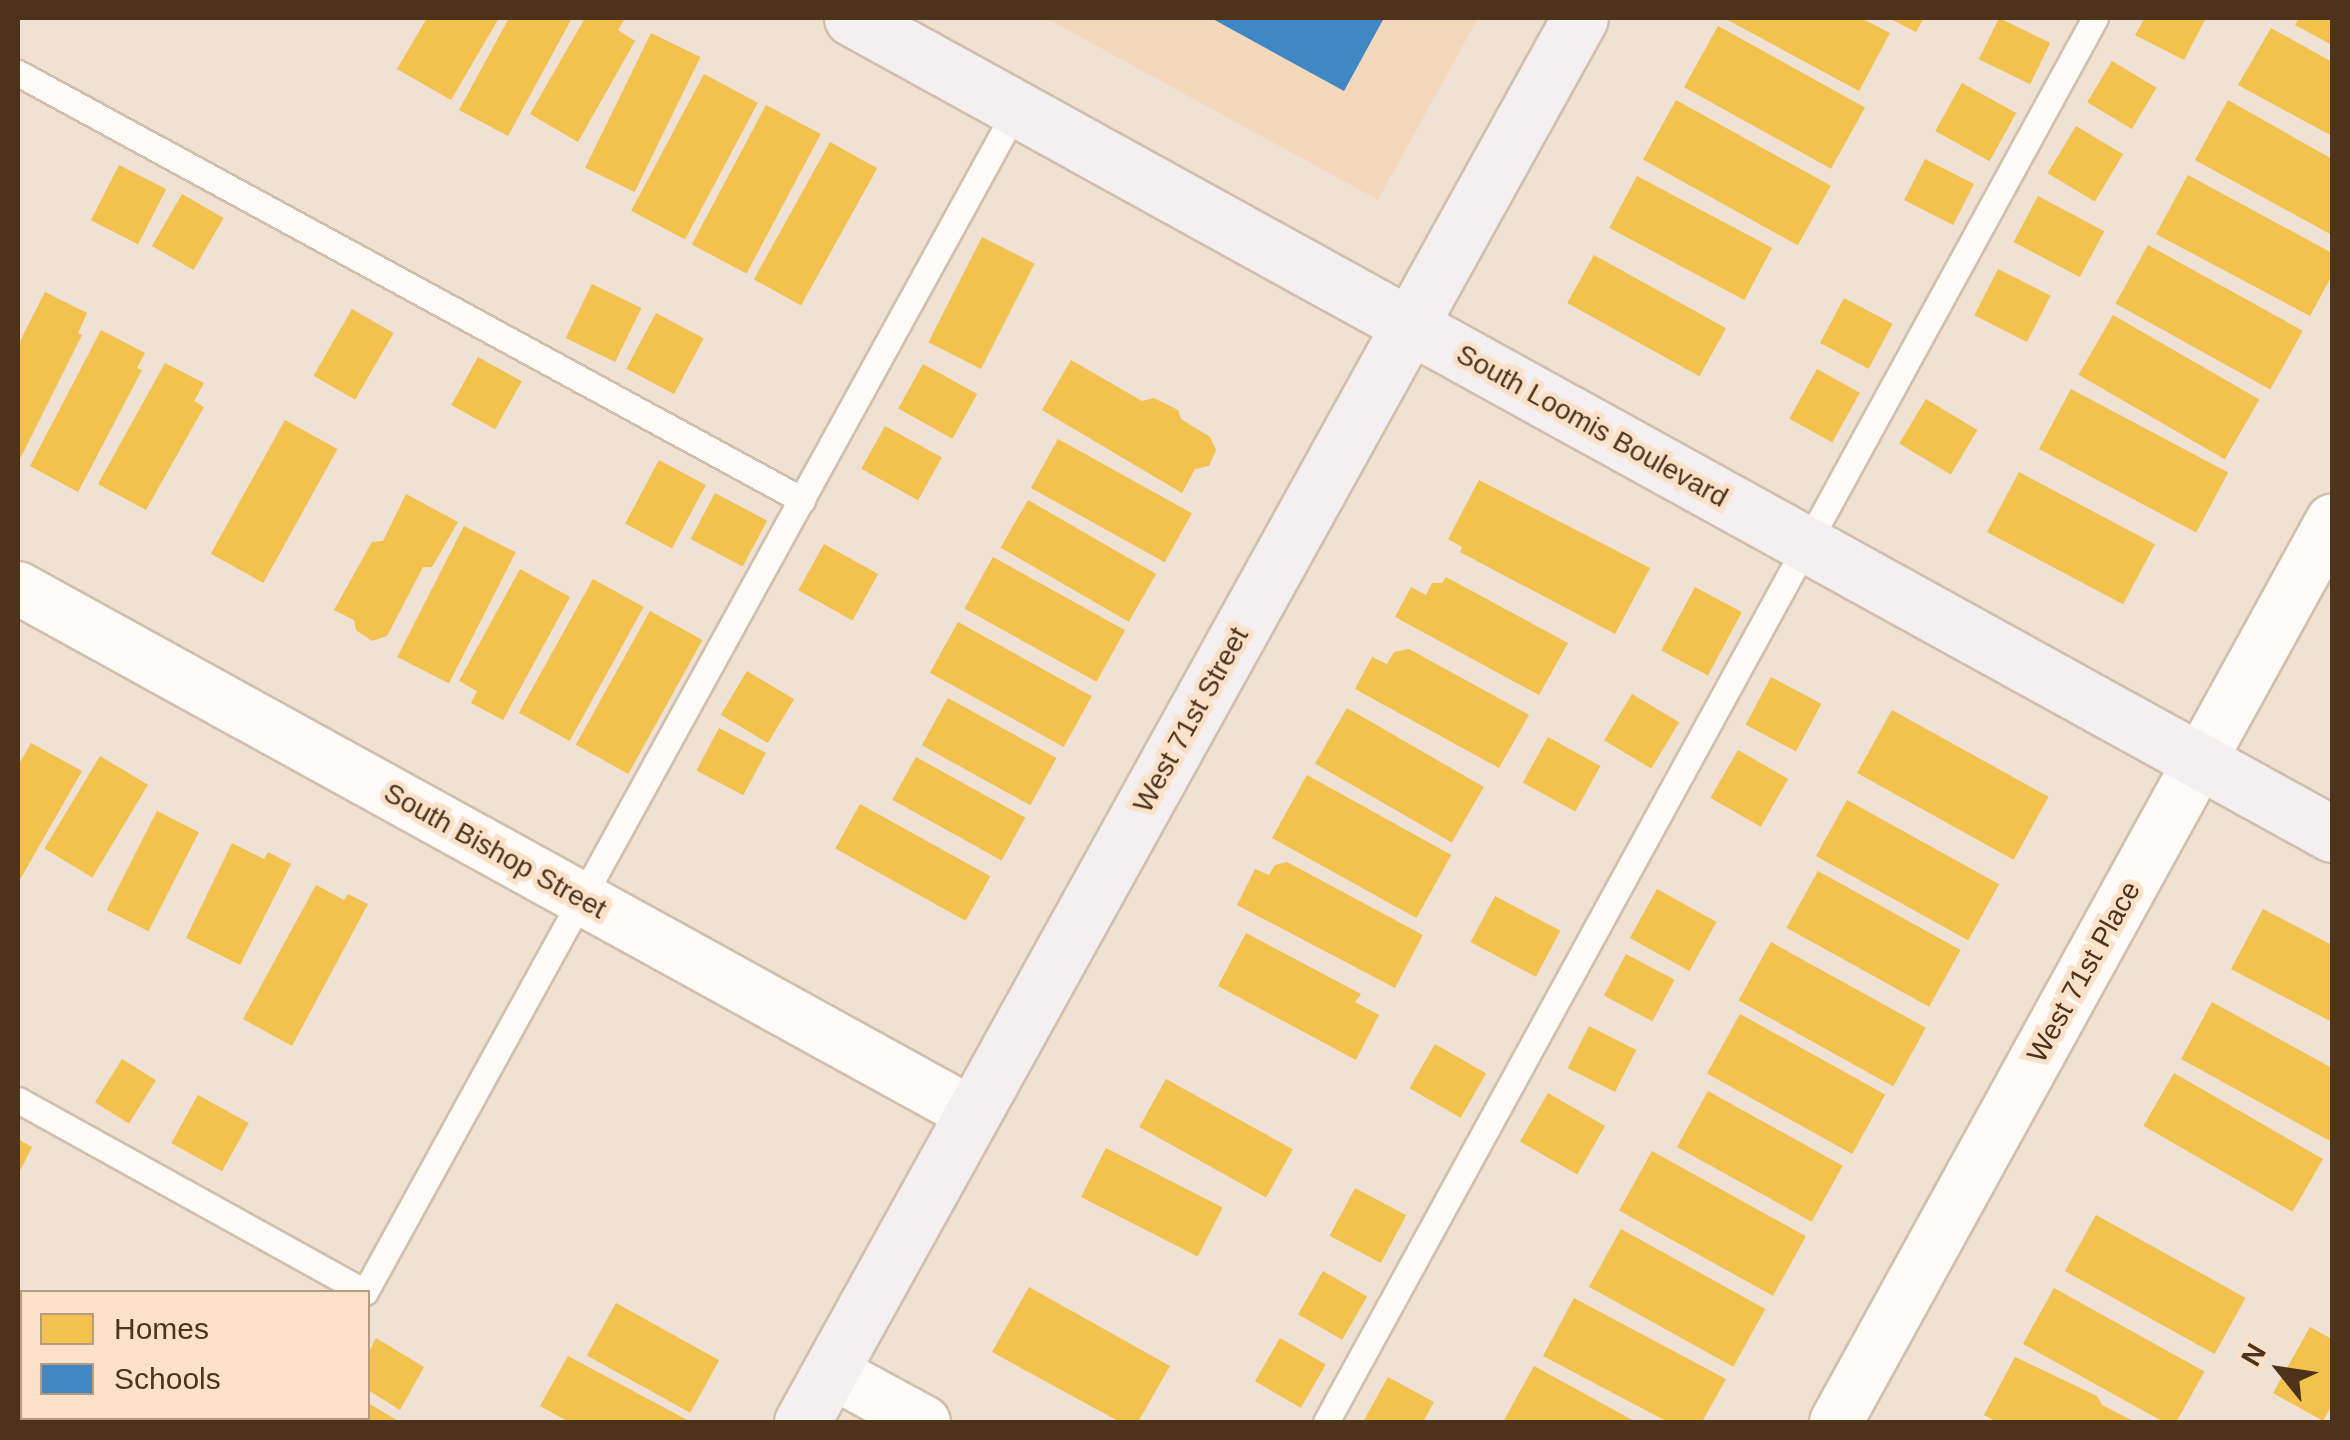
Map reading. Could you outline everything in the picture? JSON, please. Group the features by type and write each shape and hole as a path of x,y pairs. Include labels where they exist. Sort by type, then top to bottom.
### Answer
{"street":[{"name":"South Loomis Boulevard","path":"852,18 2332,834"},
{"name":"West 71st Street","path":"802,1422 1580,18"},
{"name":"West 71st Place","path":"1836,1422 2332,521"},
{"name":"South Bishop Street","path":"18,588 973,1114"},
{"path":"830,1372 924,1422"}],"lane":[{"path":"1326,1422 1810,546 2095,18"},
{"path":"18,73 802,500"},
{"path":"365,1290 1016,108"},
{"path":"18,1100 360,1290"}],"shaded area":[{"path":"1046,18 1478,18 1378,200"}],"building: Homes":[{"path":"427,18 499,18 451,100 397,69"},
{"path":"509,18 572,18 508,136 459,110"},
{"path":"585,18 620,18 624,20 618,30 635,41 578,142 530,114"},
{"path":"1724,18 1861,18 1890,33 1859,91"},
{"path":"1889,18 1924,18 1916,32"},
{"path":"1999,18 2050,43 2030,84 1979,59"},
{"path":"2145,18 2206,18 2184,60 2135,35"},
{"path":"2299,18 2332,18 2332,45 2295,25"},
{"path":"1718,26 1865,107 1831,169 1684,87"},
{"path":"2271,28 2332,62 2332,136 2238,85"},
{"path":"651,33 700,57 635,192 585,168"},
{"path":"2112,61 2157,88 2132,129 2087,102"},
{"path":"704,74 758,103 685,239 631,211"},
{"path":"1962,83 2016,113 1990,161 1935,131"},
{"path":"1676,100 1831,186 1798,245 1643,159"},
{"path":"2228,100 2332,159 2332,235 2195,160"},
{"path":"766,105 821,134 747,274 692,245"},
{"path":"2076,126 2123,154 2095,201 2048,173"},
{"path":"830,142 877,168 801,305 754,279"},
{"path":"1925,159 1974,184 1953,225 1904,200"},
{"path":"119,165 166,189 138,244 91,220"},
{"path":"2188,175 2332,253 2332,275 2310,316 2156,234"},
{"path":"1637,176 1772,248 1744,300 1609,228"},
{"path":"182,194 224,218 194,270 152,246"},
{"path":"2038,196 2104,231 2080,277 2014,242"},
{"path":"982,237 1035,264 981,369 928,342"},
{"path":"2148,245 2303,331 2270,389 2116,304"},
{"path":"1594,255 1726,328 1699,376 1567,303"},
{"path":"1998,269 2051,296 2027,342 1974,315"},
{"path":"592,284 641,308 615,362 566,338"},
{"path":"45,292 87,313 78,333 82,335 20,459 18,345"},
{"path":"1844,298 1893,324 1869,369 1820,343"},
{"path":"352,309 394,333 355,400 314,376"},
{"path":"656,313 704,338 674,394 626,369"},
{"path":"2113,315 2259,400 2225,459 2078,375"},
{"path":"101,330 145,353 137,368 142,370 78,492 30,466"},
{"path":"478,357 522,381 495,429 451,405"},
{"path":"1071,360 1142,401 1154,398 1178,410 1181,419 1210,437 1216,450 1209,466 1195,469 1182,493 1042,410"},
{"path":"165,363 204,383 194,401 204,407 146,510 98,484"},
{"path":"923,364 977,394 953,439 898,409"},
{"path":"1817,369 1860,393 1832,443 1789,419"},
{"path":"2071,389 2228,473 2196,533 2039,449"},
{"path":"1926,399 1977,430 1951,474 1899,444"},
{"path":"285,420 337,449 263,583 211,554"},
{"path":"885,426 942,458 918,500 861,469"},
{"path":"1058,439 1192,513 1165,562 1031,488"},
{"path":"659,460 706,485 672,548 625,524"},
{"path":"2019,472 2155,544 2123,604 1987,532"},
{"path":"1479,480 1650,568 1615,634 1460,552 1462,547 1448,539"},
{"path":"715,493 767,521 743,567 691,539"},
{"path":"406,494 458,522 432,567 423,567 387,636 372,641 356,630 354,620 334,610 372,542 383,541"},
{"path":"1028,500 1156,574 1129,622 1000,548"},
{"path":"464,526 516,552 449,683 397,657"},
{"path":"824,544 878,574 853,620 798,590"},
{"path":"993,557 1125,630 1096,682 964,609"},
{"path":"520,569 570,597 503,720 471,703 477,691 459,681"},
{"path":"1446,577 1568,643 1539,695 1395,617 1411,587 1426,595 1432,583 1442,583"},
{"path":"593,579 644,607 570,741 519,713"},
{"path":"1695,587 1742,612 1708,675 1661,651"},
{"path":"650,611 702,640 628,774 576,745"},
{"path":"958,622 1092,696 1064,747 930,673"},
{"path":"1409,649 1529,715 1499,768 1355,689 1372,657 1387,664 1394,652"},
{"path":"747,671 794,699 768,743 721,715"},
{"path":"1771,677 1821,704 1796,751 1746,725"},
{"path":"1632,694 1679,722 1651,769 1604,740"},
{"path":"948,698 1056,758 1030,805 922,745"},
{"path":"1347,708 1484,787 1452,842 1315,763"},
{"path":"1892,710 2049,797 2014,860 1857,773"},
{"path":"719,728 766,753 743,795 696,770"},
{"path":"1548,737 1600,766 1575,812 1523,782"},
{"path":"31,743 82,771 18,883 18,766"},
{"path":"1738,750 1788,779 1761,827 1710,798"},
{"path":"100,756 148,785 92,877 44,849"},
{"path":"916,757 1025,818 1002,860 892,800"},
{"path":"1307,775 1451,855 1416,918 1272,838"},
{"path":"1847,800 1999,884 1968,940 1816,856"},
{"path":"860,804 990,876 966,921 835,849"},
{"path":"157,811 199,832 148,931 107,910"},
{"path":"232,843 264,859 268,852 291,864 240,965 186,938"},
{"path":"1287,862 1423,935 1395,988 1237,905 1255,869 1269,875 1275,865"},
{"path":"1818,871 1961,950 1929,1007 1786,928"},
{"path":"316,885 344,900 348,894 368,904 292,1046 243,1019"},
{"path":"1657,889 1716,922 1689,971 1630,938"},
{"path":"1495,896 1560,931 1536,977 1471,942"},
{"path":"2263,909 2332,945 2332,1022 2231,969"},
{"path":"1246,933 1361,994 1355,1002 1379,1015 1356,1060 1218,986"},
{"path":"1771,942 1926,1028 1893,1086 1739,1001"},
{"path":"1626,954 1675,980 1652,1021 1604,995"},
{"path":"2212,1002 2332,1068 2332,1142 2181,1059"},
{"path":"1740,1014 1885,1094 1852,1154 1707,1073"},
{"path":"1589,1026 1636,1050 1615,1092 1568,1068"},
{"path":"1435,1044 1486,1074 1461,1118 1410,1088"},
{"path":"122,1059 156,1080 129,1123 95,1102"},
{"path":"2174,1073 2323,1159 2292,1212 2144,1126"},
{"path":"1166,1079 1293,1149 1266,1197 1139,1127"},
{"path":"1708,1091 1843,1166 1812,1222 1677,1147"},
{"path":"1548,1093 1605,1126 1577,1174 1520,1141"},
{"path":"198,1095 249,1123 222,1171 171,1143"},
{"path":"18,1139 32,1147 18,1175"},
{"path":"1106,1148 1223,1207 1198,1256 1081,1197"},
{"path":"1652,1151 1806,1236 1773,1296 1619,1210"},
{"path":"1355,1188 1406,1215 1381,1263 1330,1236"},
{"path":"2096,1215 2246,1298 2215,1354 2065,1271"},
{"path":"1621,1229 1765,1309 1733,1367 1589,1287"},
{"path":"1323,1271 1367,1296 1342,1340 1298,1314"},
{"path":"1029,1287 1170,1366 1138,1422 1120,1422 992,1352"},
{"path":"2054,1288 2204,1371 2176,1422 2164,1422 2023,1344"},
{"path":"1574,1298 1726,1379 1702,1422 1668,1422 1543,1356"},
{"path":"616,1303 719,1360 690,1413 587,1355"},
{"path":"18,1325 20,1420 30,1420 18,1422"},
{"path":"2310,1327 2332,1339 2332,1405 2323,1421 2273,1393"},
{"path":"376,1338 424,1367 400,1410 370,1391 370,1350"},
{"path":"1280,1338 1326,1364 1301,1408 1255,1381"},
{"path":"568,1356 691,1422 569,1422 540,1406"},
{"path":"2015,1357 2097,1396 2102,1405 2135,1422 1997,1422 1984,1415"},
{"path":"1534,1366 1636,1422 1503,1422"},
{"path":"1388,1377 1434,1402 1423,1422 1363,1422"},
{"path":"370,1404 400,1422 331,1422 370,1420"},
{"path":"45,1420 113,1420 113,1422"},
{"path":"182,1420 186,1422 118,1422"}],"building: Schools":[{"path":"1211,18 1384,18 1344,91"}]}
